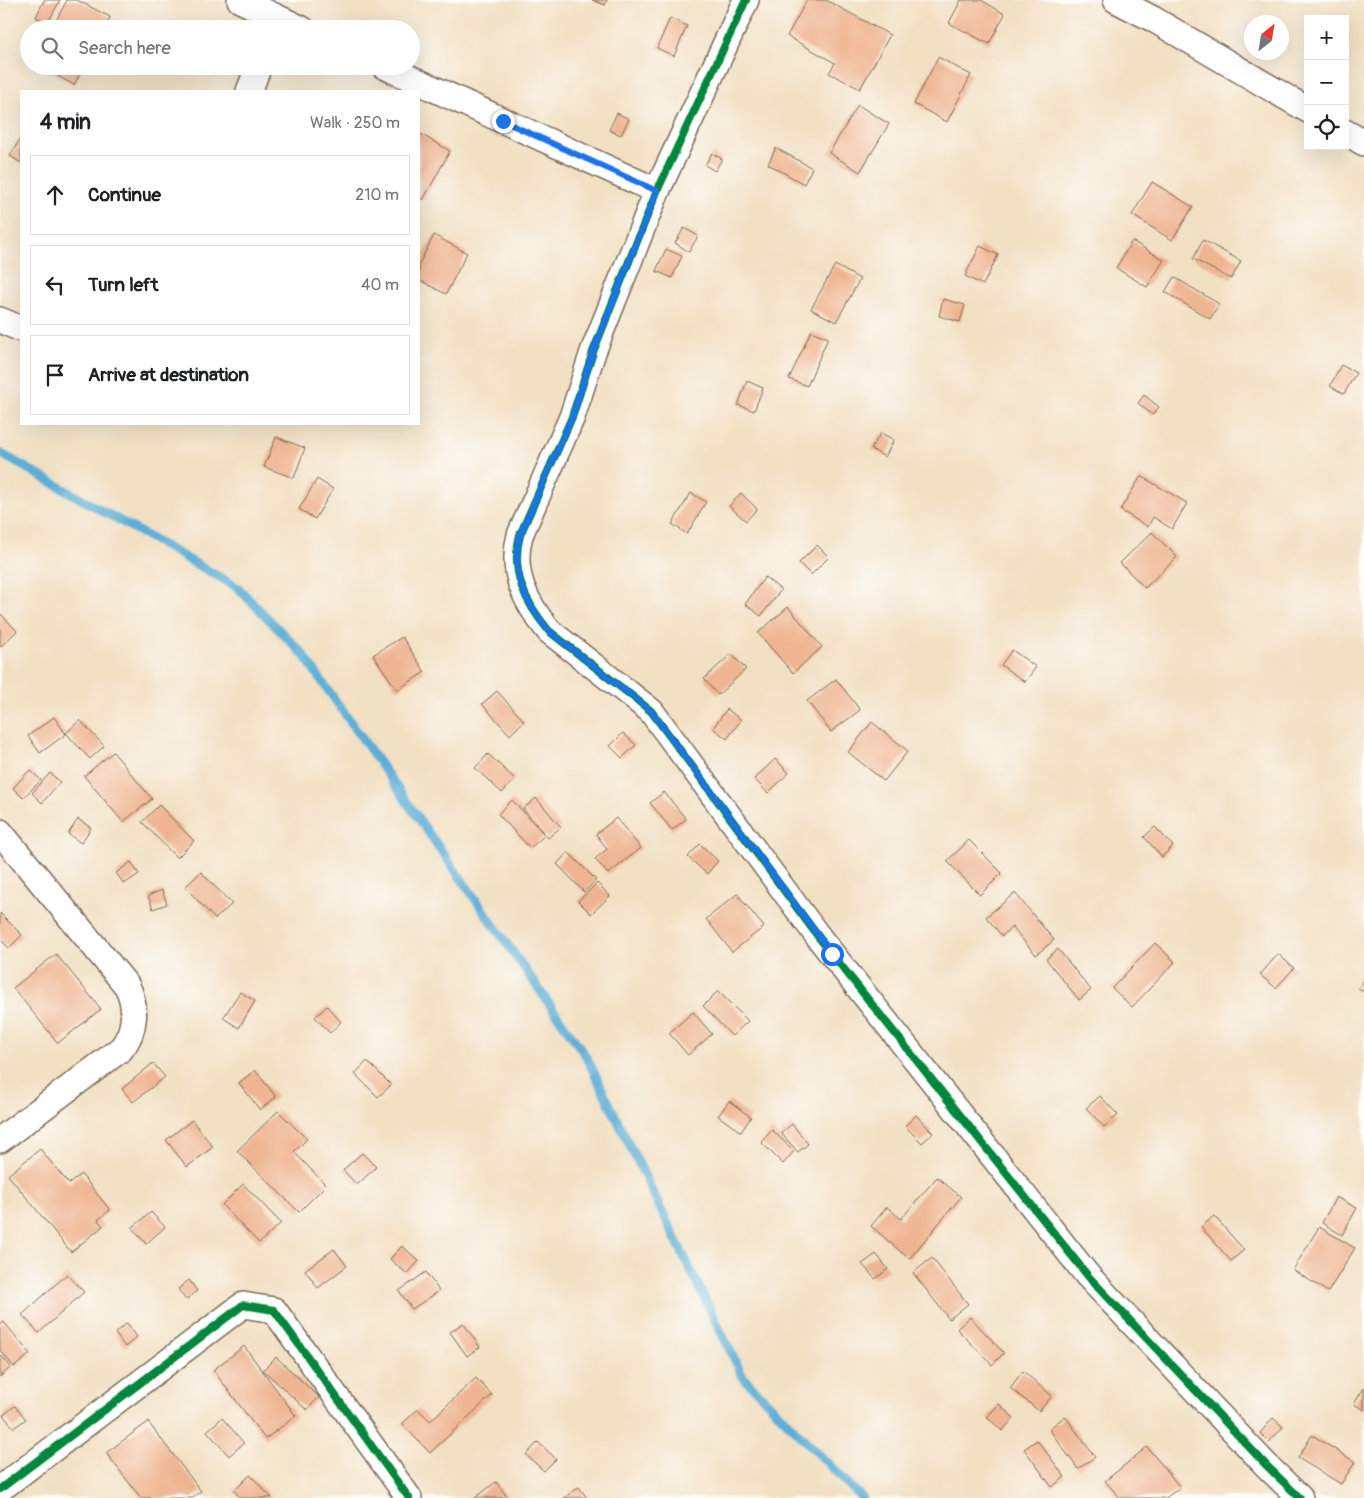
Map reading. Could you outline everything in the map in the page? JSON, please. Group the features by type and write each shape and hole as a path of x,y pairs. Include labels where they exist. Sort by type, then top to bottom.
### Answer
{"street":[{"path":"240,0 271,20"},
{"path":"746,0 657,191 609,309 572,417 520,535 515,553 516,568 537,617 549,631 651,711 820,939 1088,1276 1266,1465 1300,1498"},
{"path":"1116,0 1153,19 1304,108"},
{"path":"249,90 255,75"},
{"path":"404,75 657,191"},
{"path":"1349,134 1364,143"},
{"path":"0,320 20,329"},
{"path":"0,832 127,986 132,997 134,1010 129,1036 121,1048 0,1140"},
{"path":"0,1489 243,1305 274,1310 409,1498"}],"building":[{"path":"44,0 60,0 50,20 42,20 36,17"},
{"path":"67,0 77,0 110,17 108,20 57,20"},
{"path":"592,0 607,0 605,5"},
{"path":"807,0 826,0 890,35 860,89 829,73 835,63 787,36"},
{"path":"961,0 981,0 1005,14 989,44 949,23"},
{"path":"670,18 687,26 674,56 657,48"},
{"path":"938,57 971,75 947,122 914,104"},
{"path":"56,75 79,75 74,85"},
{"path":"858,105 889,124 860,172 829,153"},
{"path":"617,113 629,119 621,135 609,130"},
{"path":"420,134 450,151 423,200 420,198"},
{"path":"20,139 20,162 10,156"},
{"path":"776,148 812,168 804,184 768,164"},
{"path":"712,153 722,159 715,171 705,165"},
{"path":"1152,182 1193,207 1172,240 1132,215"},
{"path":"684,228 698,236 689,252 675,243"},
{"path":"434,235 467,253 446,294 420,281 420,262"},
{"path":"1203,240 1241,261 1231,279 1193,259"},
{"path":"1132,241 1164,260 1147,287 1116,268"},
{"path":"980,246 998,255 983,285 965,276"},
{"path":"666,249 682,256 672,278 656,271"},
{"path":"835,265 860,279 836,322 811,309"},
{"path":"1174,277 1219,304 1210,319 1165,292"},
{"path":"943,299 965,305 960,322 939,316"},
{"path":"811,331 828,338 807,386 789,379"},
{"path":"1341,365 1356,373 1344,394 1330,386"},
{"path":"747,381 763,388 754,411 738,405"},
{"path":"1144,395 1159,407 1152,415 1138,403"},
{"path":"881,433 894,440 885,457 871,449"},
{"path":"276,437 305,448 294,478 264,467"},
{"path":"1141,476 1187,503 1172,529 1153,517 1148,527 1120,510"},
{"path":"317,479 333,489 315,519 299,509"},
{"path":"691,493 706,502 687,534 672,524"},
{"path":"741,493 757,509 746,521 729,506"},
{"path":"1152,532 1177,557 1145,588 1120,563"},
{"path":"817,545 829,557 811,575 799,563"},
{"path":"765,577 781,590 761,616 745,604"},
{"path":"788,607 822,647 793,673 758,633"},
{"path":"0,613 17,631 0,647"},
{"path":"402,637 425,672 397,690 373,655"},
{"path":"1012,650 1036,667 1025,682 1001,665"},
{"path":"731,654 746,669 718,695 704,679"},
{"path":"836,679 860,710 831,732 807,701"},
{"path":"497,691 524,721 510,735 482,704"},
{"path":"727,709 741,720 727,739 713,728"},
{"path":"54,717 66,734 40,753 28,736"},
{"path":"80,720 104,746 90,759 66,733"},
{"path":"872,722 908,751 884,781 848,752"},
{"path":"623,733 636,745 622,758 610,746"},
{"path":"113,752 152,799 123,822 84,776"},
{"path":"488,754 515,779 502,793 475,768"},
{"path":"775,759 789,773 768,793 754,779"},
{"path":"30,770 41,780 23,798 13,788"},
{"path":"50,773 60,782 42,803 32,793"},
{"path":"664,792 686,819 672,830 650,803"},
{"path":"536,798 561,827 548,838 523,809"},
{"path":"512,800 545,835 530,848 498,814"},
{"path":"159,805 194,841 177,858 142,822"},
{"path":"616,818 641,848 608,874 595,859 607,849 596,834"},
{"path":"78,819 91,828 81,843 68,834"},
{"path":"1155,827 1173,846 1162,857 1144,837"},
{"path":"969,840 1002,873 980,895 947,861"},
{"path":"700,844 718,861 707,874 688,857"},
{"path":"568,852 596,880 584,892 557,864"},
{"path":"131,862 139,874 124,884 116,873"},
{"path":"201,872 232,904 215,919 185,887"},
{"path":"597,883 610,896 591,914 578,901"},
{"path":"162,890 167,904 153,909 148,896"},
{"path":"1015,893 1054,940 1036,955 1012,927 1002,936 986,917"},
{"path":"737,894 764,927 732,952 706,919"},
{"path":"0,913 22,935 9,948 0,939"},
{"path":"1155,943 1175,962 1132,1007 1112,988"},
{"path":"1058,949 1091,990 1079,1000 1046,959"},
{"path":"56,954 101,1009 58,1043 13,988"},
{"path":"1278,954 1294,968 1276,988 1260,975"},
{"path":"1364,980 1364,992 1358,988"},
{"path":"718,991 748,1021 732,1036 703,1006"},
{"path":"240,992 255,1001 239,1028 223,1018"},
{"path":"327,1006 341,1022 330,1033 315,1017"},
{"path":"693,1012 712,1034 688,1055 669,1033"},
{"path":"367,1061 391,1085 378,1097 355,1074"},
{"path":"153,1063 165,1077 133,1102 122,1089"},
{"path":"255,1070 276,1097 260,1110 239,1083"},
{"path":"1100,1096 1118,1115 1104,1127 1086,1108"},
{"path":"729,1101 751,1117 741,1132 718,1116"},
{"path":"278,1111 307,1139 294,1152 326,1185 299,1212 237,1151"},
{"path":"916,1115 933,1133 922,1143 905,1126"},
{"path":"192,1120 213,1147 187,1167 166,1140"},
{"path":"792,1124 808,1144 798,1152 781,1133"},
{"path":"772,1130 794,1151 783,1164 761,1142"},
{"path":"40,1149 69,1184 81,1174 110,1210 98,1220 103,1226 71,1252 8,1175"},
{"path":"362,1153 376,1167 357,1185 343,1170"},
{"path":"937,1177 961,1197 909,1259 871,1226 887,1207 901,1219"},
{"path":"243,1184 281,1223 259,1243 222,1205"},
{"path":"1336,1197 1357,1208 1342,1235 1322,1223"},
{"path":"151,1212 165,1227 146,1244 132,1228"},
{"path":"1214,1216 1244,1250 1231,1261 1201,1227"},
{"path":"1319,1227 1355,1248 1328,1292 1293,1270"},
{"path":"402,1246 419,1261 407,1274 390,1259"},
{"path":"334,1249 347,1266 318,1288 305,1270"},
{"path":"876,1254 888,1269 875,1279 862,1264"},
{"path":"932,1258 968,1304 949,1319 913,1273"},
{"path":"426,1272 439,1291 412,1309 399,1291"},
{"path":"67,1274 84,1292 39,1333 22,1315"},
{"path":"189,1280 197,1291 186,1300 178,1289"},
{"path":"970,1317 1004,1353 992,1365 957,1329"},
{"path":"4,1322 30,1354 14,1367 0,1350 0,1325"},
{"path":"127,1323 137,1337 125,1347 115,1333"},
{"path":"463,1323 480,1347 467,1356 450,1332"},
{"path":"244,1346 296,1416 265,1439 213,1370"},
{"path":"0,1354 11,1367 0,1377"},
{"path":"276,1357 319,1397 307,1410 263,1370"},
{"path":"1023,1371 1052,1396 1039,1411 1010,1388"},
{"path":"476,1378 492,1395 430,1453 402,1424 418,1409 430,1421"},
{"path":"1364,1388 1364,1410 1354,1404"},
{"path":"999,1404 1014,1418 1002,1431 987,1417"},
{"path":"15,1406 26,1419 14,1428 3,1415"},
{"path":"1065,1416 1095,1457 1078,1469 1049,1429"},
{"path":"222,1418 244,1443 229,1456 207,1431"},
{"path":"1273,1418 1283,1427 1269,1442 1260,1433"},
{"path":"148,1422 201,1491 192,1498 141,1498 106,1453"},
{"path":"1312,1435 1355,1462 1341,1484 1298,1458"},
{"path":"1037,1440 1065,1477 1052,1487 1024,1449"},
{"path":"538,1442 556,1459 544,1471 526,1455"},
{"path":"1147,1447 1180,1487 1166,1498 1120,1498 1105,1481"},
{"path":"250,1475 272,1498 241,1498 234,1491"},
{"path":"496,1482 508,1498 475,1498"},
{"path":"579,1487 587,1498 564,1498"}],"waterway":[{"path":"0,453 237,587 302,653 586,1056 743,1377 862,1498"}],"cycle path":[{"path":"746,0 657,191 593,352 572,417 520,535 517,562 522,586 533,609 549,631 651,711 820,939 1088,1276 1266,1465 1300,1498"},
{"path":"0,1489 243,1305 274,1310 409,1498"}],"route":[{"path":"503,121 657,191 612,300 572,417 520,535 515,553 515,561 520,582 537,617 549,631 651,711 832,954"}]}
